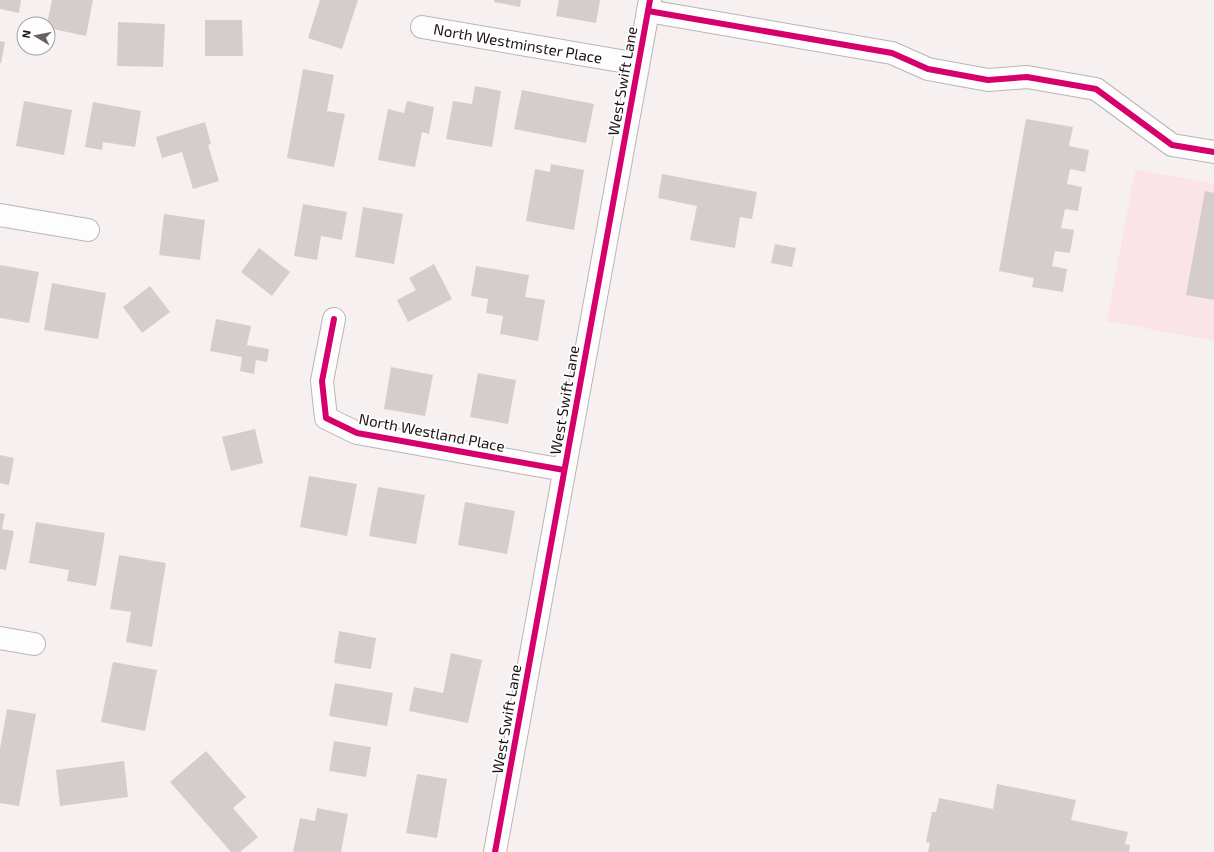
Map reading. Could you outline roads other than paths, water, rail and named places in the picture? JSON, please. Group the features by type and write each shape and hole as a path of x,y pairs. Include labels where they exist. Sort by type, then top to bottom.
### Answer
{"street":[{"name":"West Swift Lane","path":"495,852 649,5"},
{"path":"649,5 892,53 928,69 988,80 1027,77 1096,89 1172,145 1214,152"},
{"name":"North Westminster Place","path":"422,27 638,64"},
{"path":"0,215 88,230"},
{"name":"North Westland Place","path":"334,319 322,381 326,418 357,433 564,470"},
{"path":"0,638 34,644"}]}
